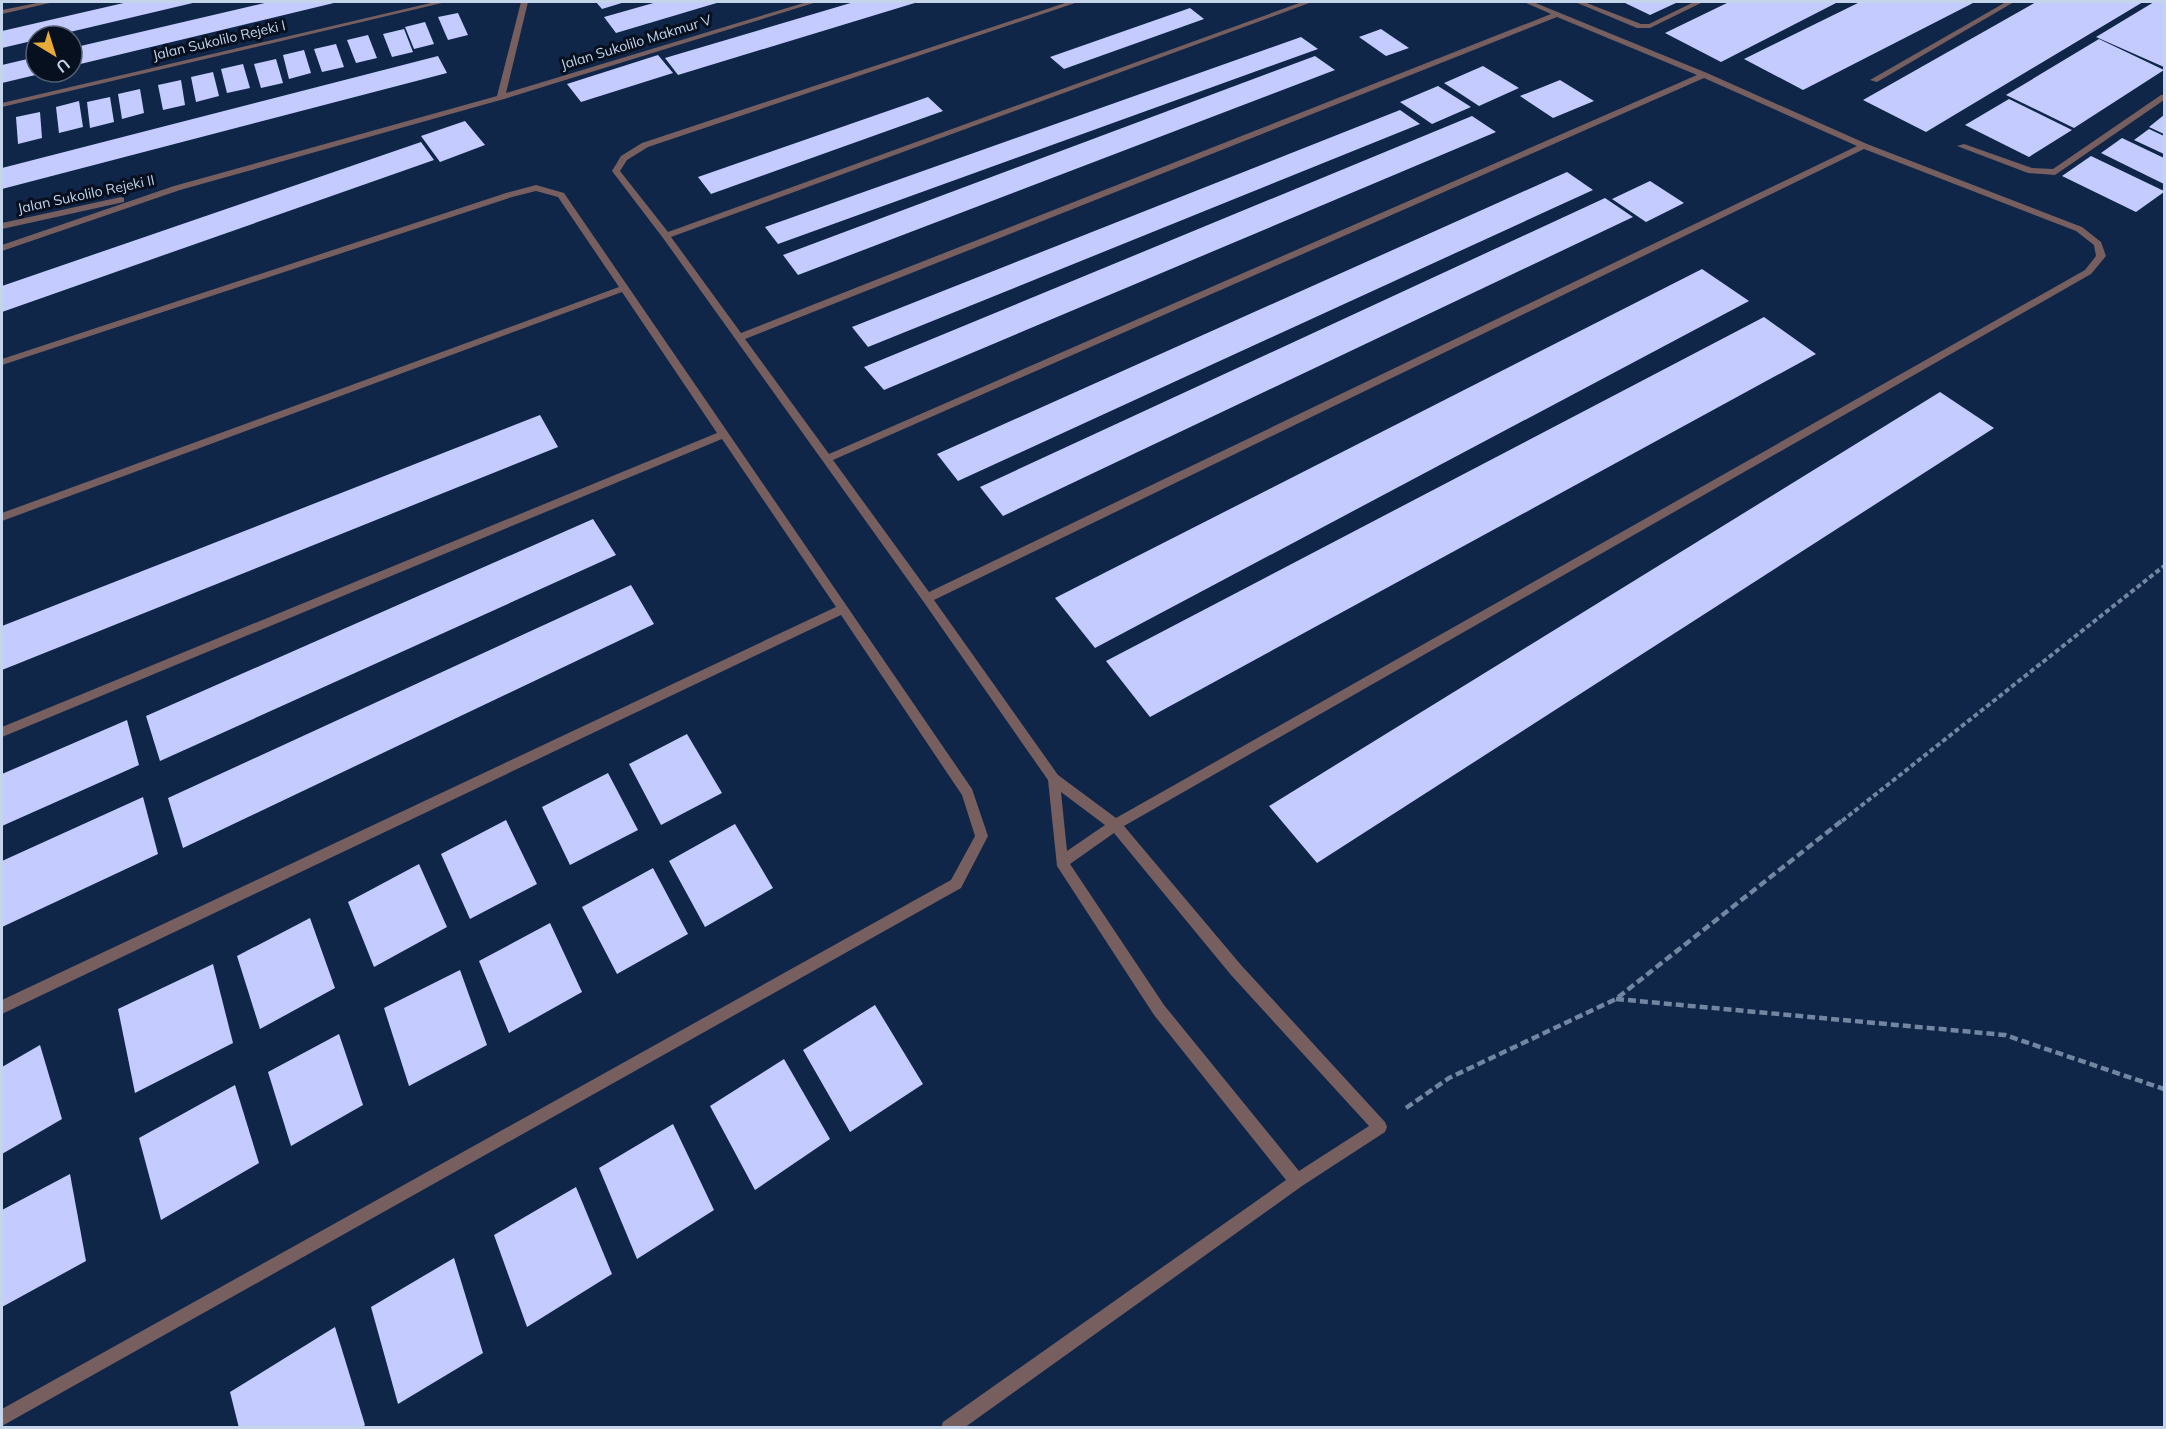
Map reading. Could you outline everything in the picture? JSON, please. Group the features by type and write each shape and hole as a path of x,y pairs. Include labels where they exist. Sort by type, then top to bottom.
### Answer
{"street":[{"path":"2,12 50,2"},
{"name":"Jalan Sukolilo Rejeki I","path":"2,105 442,2"},
{"path":"501,97 524,2"},
{"name":"Jalan Sukolilo Makmur V","path":"177,188 501,97 813,2"},
{"path":"949,1428 1297,1181 1380,1127 1236,970 1115,825 1054,779 927,598 666,236 616,171 624,158 645,144 1074,2"},
{"path":"666,236 1308,2"},
{"path":"1062,862 1115,825 2088,272 2101,256 2098,244 2087,233 2079,229 1864,146 1704,75 1528,2"},
{"path":"1579,2 1632,25 1650,26 1699,2"},
{"path":"1874,80 2010,2"},
{"path":"738,338 1558,14"},
{"path":"826,459 1704,75"},
{"path":"1961,146 2021,168 2045,173 2055,172 2164,98"},
{"path":"927,598 1864,146"},
{"path":"2,248 177,188"},
{"name":"Jalan Sukolilo Rejeki II","path":"2,225 177,188"},
{"path":"2,362 486,202 536,188 561,195 968,793 982,836 956,884 2,1418"},
{"path":"2,517 624,288"},
{"path":"2,732 724,434"},
{"path":"2,1007 843,609"},
{"path":"1054,779 1062,862 1159,1010 1297,1181"}],"path":[{"path":"1380,1127 1449,1078 1616,999 2164,566"},
{"path":"1616,999 2005,1035 2164,1089"}],"building":[{"path":"128,2 197,2 84,29 84,24 32,24"},
{"path":"269,2 338,2 84,63 84,45"},
{"path":"596,2 625,2 602,9"},
{"path":"657,2 720,2 616,33 604,17"},
{"path":"854,2 918,2 678,75 665,58"},
{"path":"1623,2 1678,2 1650,15"},
{"path":"1729,2 1838,2 1721,62 1665,33"},
{"path":"1860,2 1975,2 1803,90 1744,59"},
{"path":"2036,2 2143,2 1926,132 1863,100"},
{"path":"2154,2 2164,2 2164,67 2096,37"},
{"path":"1190,8 1204,19 1064,69 1050,57"},
{"path":"458,13 468,35 448,40 438,17"},
{"path":"425,22 434,44 414,49 405,27"},
{"path":"24,26 24,43 2,48 2,31"},
{"path":"404,29 413,52 392,57 383,34"},
{"path":"1381,29 1409,48 1386,56 1359,37"},
{"path":"368,35 377,58 356,63 347,40"},
{"path":"1301,37 1318,49 778,244 765,227"},
{"path":"2099,39 2164,70 2074,128 2006,95"},
{"path":"336,44 344,67 322,72 314,49"},
{"path":"304,50 311,73 289,79 283,55"},
{"path":"658,55 673,73 581,102 567,84"},
{"path":"438,56 447,73 2,189 2,168"},
{"path":"1315,56 1335,70 798,275 783,255"},
{"path":"276,59 283,83 261,88 254,64"},
{"path":"24,60 24,78 2,83 2,65"},
{"path":"243,64 250,88 227,93 221,69"},
{"path":"1483,66 1519,88 1479,106 1444,83"},
{"path":"213,72 219,96 196,102 191,77"},
{"path":"181,80 185,105 163,110 158,85"},
{"path":"1560,80 1594,101 1553,118 1520,96"},
{"path":"1438,86 1471,107 1432,124 1400,102"},
{"path":"140,89 144,113 122,119 118,94"},
{"path":"110,97 114,122 90,128 87,102"},
{"path":"928,97 943,111 711,194 698,177"},
{"path":"2009,99 2072,130 2029,157 1965,125"},
{"path":"79,101 83,127 59,133 56,107"},
{"path":"1400,110 1420,124 868,347 852,327"},
{"path":"40,112 42,138 18,144 16,117"},
{"path":"2164,115 2164,134 2149,127"},
{"path":"1472,116 1496,132 884,390 864,367"},
{"path":"465,121 485,145 440,162 421,136"},
{"path":"2149,129 2164,136 2164,154 2134,140"},
{"path":"2122,138 2164,158 2164,184 2101,153"},
{"path":"421,142 434,160 2,312 2,286"},
{"path":"2091,156 2164,192 2136,212 2062,176"},
{"path":"1567,172 1593,190 958,481 937,454"},
{"path":"1650,181 1684,203 1646,222 1612,199"},
{"path":"1605,198 1633,217 1003,516 980,487"},
{"path":"1702,269 1749,301 1095,648 1055,598"},
{"path":"1764,317 1816,354 1150,717 1106,661"},
{"path":"1940,392 1994,428 1317,863 1269,806"},
{"path":"540,415 558,447 2,670 2,626"},
{"path":"593,519 616,555 160,761 146,716"},
{"path":"631,585 654,624 183,848 168,798"},
{"path":"127,720 139,765 2,826 2,774"},
{"path":"687,734 722,793 661,825 629,764"},
{"path":"608,773 638,830 570,865 542,807"},
{"path":"143,797 158,854 2,927 2,861"},
{"path":"506,820 537,884 470,919 441,854"},
{"path":"735,824 773,888 705,927 669,861"},
{"path":"419,864 447,927 374,967 348,902"},
{"path":"653,868 688,934 617,974 582,907"},
{"path":"310,918 335,988 260,1029 237,956"},
{"path":"550,923 582,992 509,1033 479,961"},
{"path":"213,964 233,1043 135,1093 118,1009"},
{"path":"460,970 487,1045 409,1086 384,1008"},
{"path":"875,1005 923,1084 850,1132 803,1050"},
{"path":"339,1034 363,1105 291,1146 268,1072"},
{"path":"40,1045 62,1119 2,1154 2,1067"},
{"path":"784,1059 830,1139 755,1190 710,1106"},
{"path":"235,1085 259,1163 161,1220 139,1138"},
{"path":"673,1124 714,1210 637,1259 599,1168"},
{"path":"70,1174 86,1261 2,1307 2,1210"},
{"path":"576,1187 612,1274 527,1327 494,1235"},
{"path":"454,1258 483,1353 398,1404 371,1307"},
{"path":"335,1327 365,1425 361,1428 239,1428 230,1392"}]}
